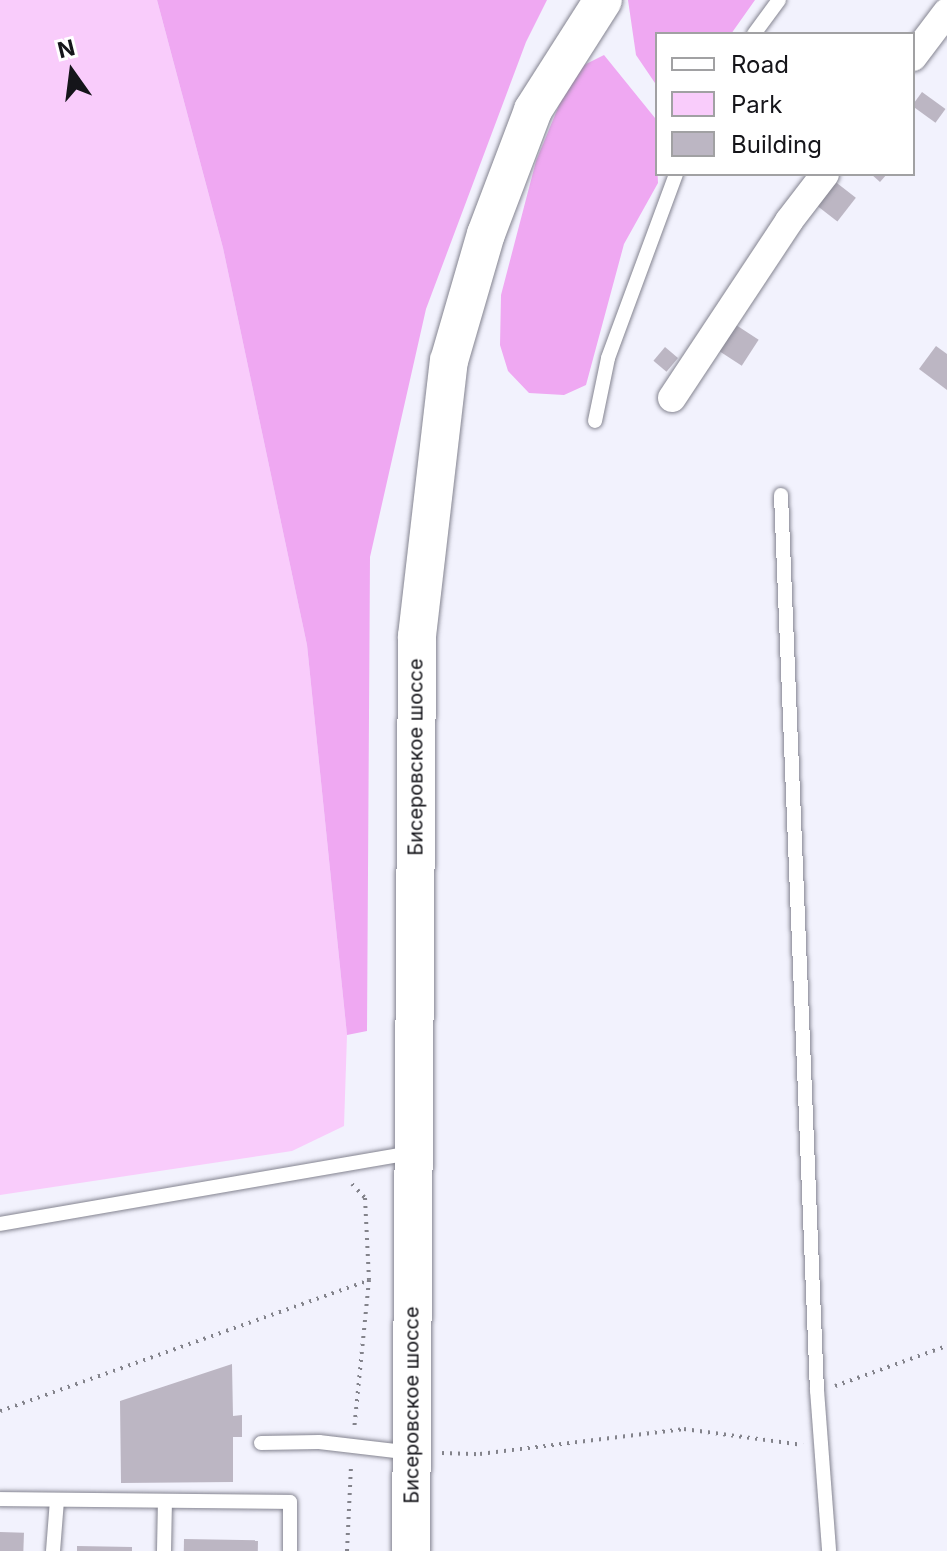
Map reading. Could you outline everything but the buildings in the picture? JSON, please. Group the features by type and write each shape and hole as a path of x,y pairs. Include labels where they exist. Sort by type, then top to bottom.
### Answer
{"main road":[{"name":"Бисеровское шоссе","path":"411,1551 417,636 449,361 486,234 533,110 603,0"}],"street":[{"path":"915,54 947,12"},
{"path":"672,398 789,221 823,176"}],"lane":[{"path":"755,32 779,0"},
{"path":"595,421 608,358 675,176"},
{"path":"781,495 817,1390 829,1551"},
{"path":"0,1224 413,1153"},
{"path":"261,1443 319,1442 412,1453"},
{"path":"0,1499 290,1502 290,1551"},
{"path":"53,1551 57,1500"},
{"path":"164,1551 165,1501"}],"path":[{"path":"335,1165 365,1198 369,1280 352,1446 347,1551"},
{"path":"0,1411 369,1280"},
{"path":"817,1390 860,1380 947,1346"},
{"path":"412,1453 480,1454 684,1429 821,1448"}],"green space":[{"path":"0,0 157,0 223,248 307,645 347,1035 344,1126 292,1151 0,1195"}],"shaded area":[{"path":"157,0 547,0 526,42 426,309 370,557 367,1031 347,1035 307,645 223,248"},
{"path":"628,0 755,0 732,32 655,32 655,83 636,55"},
{"path":"604,55 655,118 655,176 658,176 658,183 624,244 586,385 564,395 529,393 508,371 500,345 501,295 536,161 569,81 582,66"}]}
